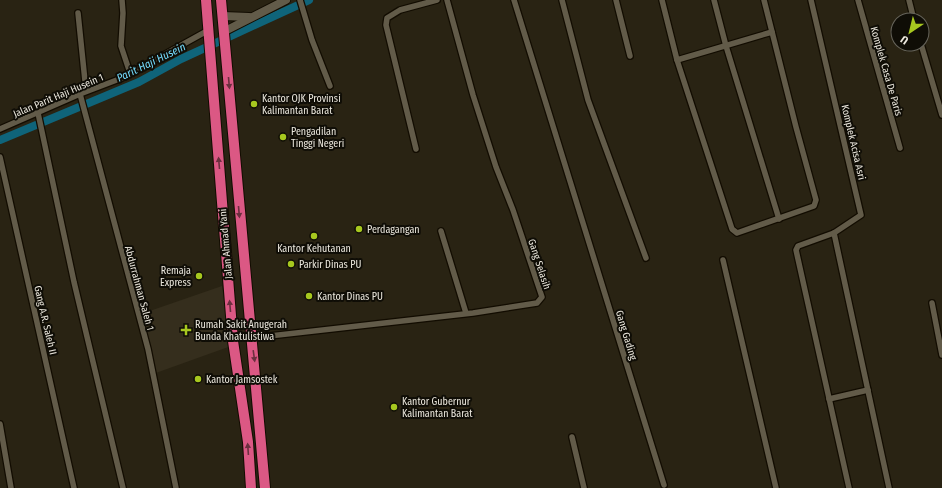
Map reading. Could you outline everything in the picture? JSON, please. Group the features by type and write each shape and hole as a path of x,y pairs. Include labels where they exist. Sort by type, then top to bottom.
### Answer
{"highway":[{"name":"Jalan Ahmad Yani","path":"206,0 233,341 248,442 251,488"},
{"name":"Jalan Ahmad Yani","path":"221,0 265,488"},
{"path":"228,281 245,279"}],"street":[{"path":"122,0 123,13 121,46 130,73"},
{"path":"225,37 250,17 286,0"},
{"path":"300,0 312,40 330,86"},
{"path":"416,149 386,25 387,18 400,10 437,0"},
{"name":"Gang Selasih","path":"251,338 466,313 537,303 542,297 513,210 496,167 473,95 447,0"},
{"name":"Gang Gading","path":"514,0 664,485"},
{"path":"562,0 588,100 646,258"},
{"path":"616,0 630,56"},
{"path":"662,0 677,60 732,229 737,233 814,206 816,200 764,0"},
{"path":"714,0 726,46 779,219"},
{"name":"Komplek Acisa Asri","path":"811,0 861,212 860,217 834,233 798,246 796,250 830,399"},
{"name":"Komplek Casa De Paris","path":"858,0 900,148"},
{"path":"908,0 912,12"},
{"name":"Abdurrahman Saleh 1","path":"78,14 83,95 86,110 148,349 176,488"},
{"path":"223,16 250,17"},
{"name":"Jalan Parit Haji Husein 1","path":"0,129 39,115 122,78 208,31"},
{"path":"677,60 772,32"},
{"path":"923,52 942,115"},
{"path":"39,115 74,282 122,488"},
{"name":"Gang A.R. Saleh II","path":"0,157 74,488"},
{"path":"440,231 466,313"},
{"path":"834,233 889,488"},
{"path":"723,260 776,488"},
{"path":"932,303 942,355"},
{"path":"849,488 830,399 868,390"},
{"path":"0,424 12,488"},
{"path":"572,437 584,488"}],"shaded area":[{"name":"Rumah Sakit Anugerah Bunda Khatulistiwa","path":"222,286 231,346 153,374 141,314"}],"waterway":[{"name":"Parit Haji Husein","path":"0,140 139,82 181,59 309,0"}],"place":[{"name":"Kantor OJK Provinsi Kalimantan Barat","path":"254,104"},
{"name":"Pengadilan Tinggi Negeri","path":"283,137"},
{"name":"Perdagangan","path":"359,229"},
{"name":"Kantor Kehutanan","path":"314,236"},
{"name":"Parkir Dinas PU","path":"291,264"},
{"name":"Remaja Express","path":"199,276"},
{"name":"Kantor Dinas PU","path":"309,296"},
{"name":"Rumah Sakit Anugerah Bunda Khatulistiwa","path":"186,330"},
{"name":"Kantor Jamsostek","path":"198,379"},
{"name":"Kantor Gubernur Kalimantan Barat","path":"394,407"}]}
